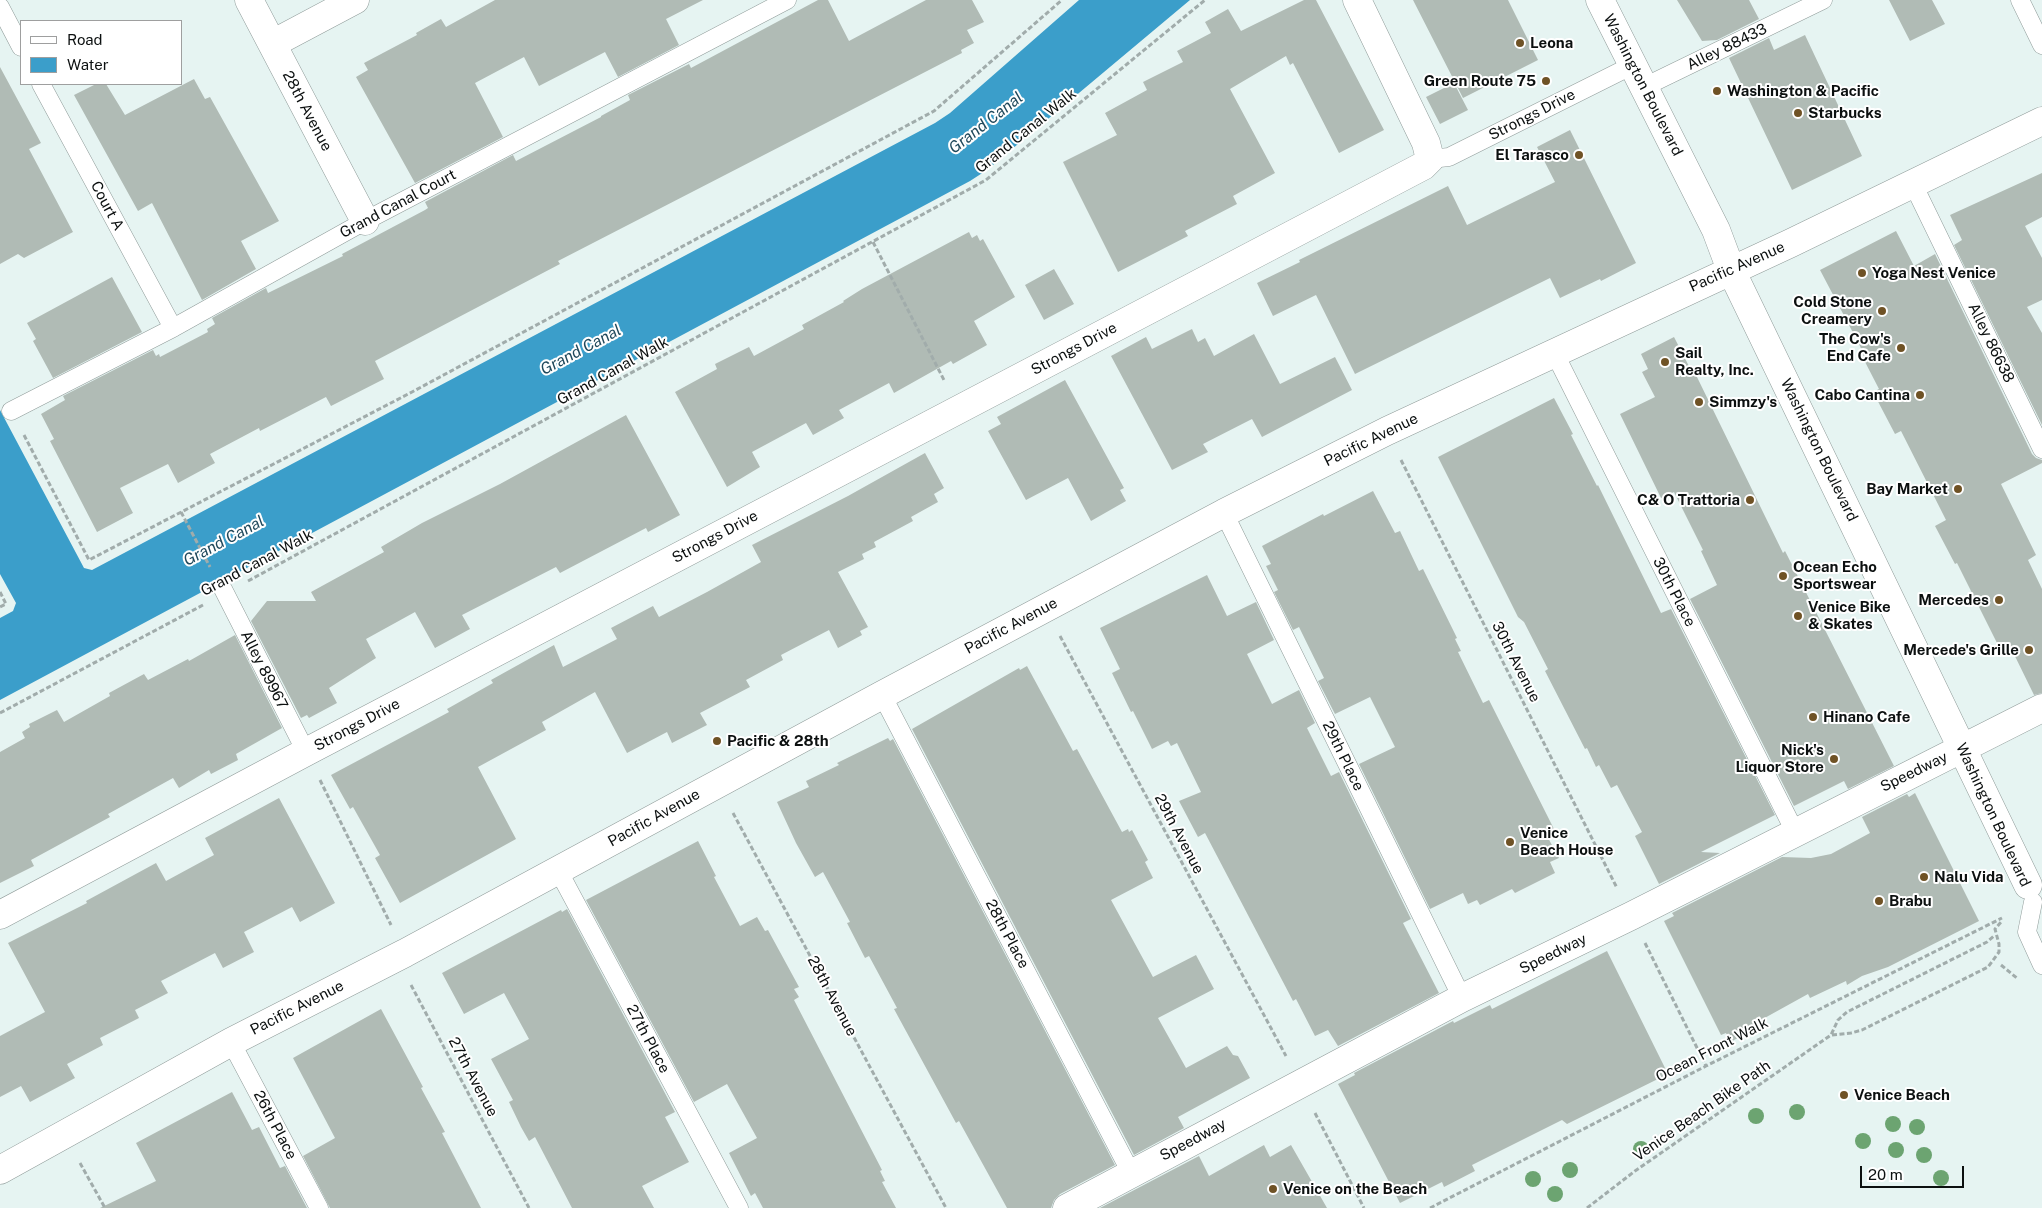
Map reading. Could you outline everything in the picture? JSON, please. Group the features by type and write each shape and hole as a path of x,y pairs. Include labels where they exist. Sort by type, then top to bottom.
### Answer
{"street":[{"name":"28th Avenue","path":"249,0 365,221"},
{"path":"272,44 355,0"},
{"path":"1357,0 1426,142 1430,159"},
{"name":"Washington Boulevard","path":"1600,0 1716,230 1731,270 2034,897"},
{"name":"Pacific Avenue","path":"0,1170 231,1042 400,955 1224,513 1387,431 1913,184 2042,121"},
{"name":"Strongs Drive","path":"0,915 306,752 1423,166 1430,159"},
{"name":"Speedway","path":"1067,1208 1462,998 1631,916 2042,708"}],"lane":[{"name":"Grand Canal Court","path":"11,411 173,328 365,221 787,0"},
{"path":"2020,0 2042,46"},
{"name":"Alley 88433","path":"1639,76 1812,2"},
{"path":"0,7 20,45"},
{"name":"Strongs Drive","path":"1430,159 1449,158 1639,76"},
{"name":"Court A","path":"42,85 173,328"},
{"name":"Alley 86638","path":"1913,184 2042,449"},
{"name":"30th Place","path":"1554,352 1795,832"},
{"name":"29th Place","path":"1224,513 1462,998"},
{"name":"Alley 89967","path":"224,591 306,752"},
{"name":"28th Place","path":"882,695 1131,1173"},
{"name":"27th Place","path":"558,870 738,1208"},
{"path":"2034,897 2027,932 2042,965"},
{"name":"26th Place","path":"231,1042 319,1208"}],"path":[{"path":"11,411 90,560 420,387 934,111 1062,0"},
{"name":"Grand Canal Walk","path":"0,713 986,180 1206,0"},
{"path":"872,242 959,409"},
{"name":"30th Avenue","path":"1387,431 1620,895"},
{"path":"181,512 224,591"},
{"path":"0,592 6,604 0,607"},
{"name":"29th Avenue","path":"1045,609 1288,1061"},
{"name":"27th Avenue","path":"306,752 400,955 529,1208"},
{"name":"28th Avenue","path":"717,784 946,1208"},
{"name":"Ocean Front Walk","path":"1430,1208 1706,1066 2007,916"},
{"name":"Venice Beach Bike Path","path":"1587,1208 1635,1172 1831,1035 1838,1020 1847,1012 1987,942 1995,934 1999,944 1999,952 1988,967 1862,1030 1851,1034 1831,1035"},
{"path":"1643,939 1706,1066"},
{"path":"2001,965 2022,983"},
{"path":"1315,1112 1364,1208"},
{"path":"65,1135 105,1208"}],"water":[{"name":"Grand Canal","path":"1079,0 1190,0 987,170 970,181 0,700 0,618 13,611 16,603 0,574 0,410 84,568 92,570 935,123 950,113"}],"building":[{"path":"495,0 703,0 666,19 679,45 618,77 605,52 539,86 524,57 475,83 503,137 415,183 356,77 368,70 364,63 417,35 416,33 441,19 446,27"},
{"path":"818,0 828,0 849,41 926,0 972,0 984,22 967,30 974,43 961,50 962,53 558,261 560,264 375,361 384,379 331,406 326,397 260,431 259,428 210,454 215,463 178,483 168,464 120,488 133,513 97,532 50,441 54,439 41,414 65,400 63,396 153,350 156,356 159,354 160,357 208,332 207,329 215,324 212,318 266,288 268,293 343,256 342,254 425,210 428,208 425,202 513,155 516,161 630,100 628,95 689,64 691,68"},
{"path":"1304,0 1316,0 1384,130 1339,153 1293,63 1290,65 1286,56 1230,89 1275,173 1233,196 1237,204 1185,231 1188,236 1118,272 1063,162 1117,135 1105,113 1147,90 1143,82 1183,62 1177,51 1211,33 1205,22 1228,9 1241,31"},
{"path":"1413,0 1508,0 1538,60 1463,98"},
{"path":"1677,0 1749,0 1759,19 1717,40 1702,41"},
{"path":"1889,0 1932,0 1945,24 1910,41"},
{"name":"Starbucks","path":"1805,35 1862,156 1792,190 1729,58 1769,38 1774,50"},
{"path":"0,67 41,143 29,149 73,232 24,258 18,254 0,264"},
{"path":"194,79 205,99 210,97 279,221 241,241 256,269 202,300 152,203 138,211 74,95 94,85 107,85 125,115"},
{"path":"1454,83 1468,110 1440,124 1426,97"},
{"path":"1570,130 1636,263 1601,281 1600,279 1560,298 1550,278 1355,374 1316,295 1273,316 1257,283 1448,186 1467,225 1555,182 1537,147"},
{"path":"2042,173 2042,217 2025,226 2042,258 2042,300 2027,307 2042,333 2042,425 1954,245 1962,240 1950,215"},
{"path":"1896,231 1914,266 1935,254 2032,454 2042,460 2042,463 2001,484 2036,555 2028,560 2042,589 2042,693 2034,695 2009,644 2000,649 1957,563 1955,564 1935,526 1946,520 1901,431 1895,434 1873,392 1879,389 1863,358 1860,346 1820,270"},
{"path":"969,232 972,238 977,235 980,241 983,239 1015,297 974,321 987,345 953,364 951,361 894,393 889,383 839,410 844,418 813,435 806,423 752,452 760,467 727,487 675,392 717,369 715,364 749,347 754,356 804,329 802,325 844,302 862,289"},
{"path":"1054,269 1074,304 1044,320 1025,285"},
{"path":"112,277 142,332 53,378 33,341 36,339 27,323"},
{"path":"1192,329 1198,342 1205,338 1214,356 1254,334 1280,384 1335,357 1352,390 1262,437 1252,419 1203,444 1208,452 1172,470 1111,356 1146,337 1152,349"},
{"path":"1674,337 1694,376 1696,375 1783,553 1785,551 1894,766 1848,789 1844,781 1794,806 1690,599 1717,585 1701,551 1703,550 1674,492 1661,498 1620,414 1655,397 1642,372 1648,369 1641,354"},
{"path":"1065,380 1124,488 1120,490 1126,501 1091,521 1068,478 1026,500 988,431 1001,424 997,417"},
{"path":"1554,398 1661,613 1671,609 1775,815 1701,852 1720,853 1659,884 1635,836 1642,832 1617,785 1611,788 1599,765 1596,767 1587,748 1585,749 1545,671 1548,669 1524,622 1518,617 1438,457"},
{"path":"626,415 680,515 648,532 646,528 560,573 556,567 462,615 470,629 435,648 415,612 366,639 376,658 329,688 337,703 309,718 307,715 301,718 251,621 267,601 316,601 311,592 384,552 381,547 422,523 500,484"},
{"path":"925,453 944,488 934,494 938,502 911,517 913,521 874,542 876,547 862,554 864,559 838,572 868,627 860,631 862,635 838,648 829,630 781,655 783,660 746,680 750,687 700,713 707,725 672,743 667,732 627,753 595,692 542,722 546,730 478,767 516,839 400,903 375,858 380,855 353,807 350,809 331,775 449,712 447,709 493,683 491,680 554,645 563,667 617,639 611,628 653,606 659,617 707,592 761,562 752,545 848,496"},
{"path":"1373,491 1395,533 1400,531 1419,571 1423,569 1457,638 1455,639 1461,651 1458,652 1483,703 1489,700 1555,831 1547,836 1559,858 1550,862 1555,873 1515,893 1512,889 1480,905 1477,900 1468,904 1463,893 1430,909 1359,764 1395,747 1370,697 1335,714 1318,681 1324,678 1299,627 1293,630 1274,592 1278,590 1266,566 1271,564 1262,546 1323,514 1324,516"},
{"path":"1207,575 1227,616 1256,602 1274,640 1247,654 1272,704 1299,690 1315,723 1307,728 1331,776 1339,772 1411,919 1403,923 1439,993 1338,1046 1328,1030 1315,1036 1296,999 1293,1001 1205,833 1198,837 1179,801 1201,792 1177,743 1171,746 1168,741 1152,749 1112,673 1120,669 1100,628"},
{"path":"235,635 282,728 236,754 238,760 211,774 209,770 179,788 173,778 108,814 110,817 31,860 34,866 0,883 0,752 25,738 22,732 30,727 29,724 57,710 64,722 110,696 109,693 144,674 148,680 188,659 189,661"},
{"path":"1027,666 1073,751 1077,749 1122,832 1128,829 1129,832 1132,830 1148,860 1145,862 1153,878 1111,900 1153,977 1196,955 1214,989 1158,1018 1186,1068 1227,1046 1233,1055 1238,1056 1250,1078 1178,1117 1184,1128 1134,1155 912,729 1019,668 1020,670"},
{"path":"888,738 890,741 893,739 1115,1165 1060,1194 1054,1200 1051,1208 1007,1208 959,1121 956,1123 894,1009 897,1008 869,956 865,958 847,923 850,922 823,872 815,877 796,843 777,802 809,787 806,781 839,765 837,763"},
{"path":"1915,793 1979,921 1888,967 1862,976 1847,985 1846,981 1810,998 1808,994 1761,1020 1764,1025 1730,1042 1726,1033 1721,1035 1664,921 1674,916 1672,913 1782,857 1811,858 1831,854 1870,833 1862,817 1907,794 1909,797"},
{"path":"279,798 335,903 300,922 292,907 244,932 254,952 223,968 215,953 161,981 168,993 135,1010 139,1018 100,1038 103,1045 67,1064 75,1078 30,1102 21,1086 0,1097 0,1036 45,1012 8,943 87,903 86,901 156,863 166,881 214,855 205,838"},
{"path":"698,841 716,876 714,877 740,926 757,917 765,931 768,930 799,987 794,989 799,997 794,1000 882,1170 880,1171 885,1181 882,1182 896,1208 763,1208 755,1193 751,1196 729,1153 757,1138 727,1084 694,1102 586,900"},
{"path":"567,909 675,1112 665,1117 689,1162 642,1186 654,1208 572,1208 535,1137 529,1141 521,1127 509,1102 513,1100 491,1059 529,1039 504,993 464,1014 442,973 561,910 562,912"},
{"path":"1607,951 1668,1074 1567,1124 1562,1120 1472,1165 1475,1171 1444,1187 1442,1182 1400,1203 1338,1084 1355,1075 1354,1073 1453,1021 1454,1023 1490,1005 1492,1009"},
{"path":"381,1009 423,1087 421,1088 445,1132 442,1133 481,1208 330,1208 303,1156 335,1138 293,1058"},
{"path":"232,1092 252,1130 259,1127 280,1168 285,1166 307,1208 100,1208 156,1181 136,1143"},
{"path":"1264,1145 1270,1157 1291,1145 1327,1208 1100,1208 1199,1156 1209,1176"}],"place":[{"name":"Leona","path":"1520,43"},
{"name":"Green Route 75","path":"1546,81"},
{"name":"Washington & Pacific","path":"1717,91"},
{"name":"Starbucks","path":"1798,113"},
{"name":"El Tarasco","path":"1579,155"},
{"name":"Yoga Nest Venice","path":"1862,273"},
{"name":"Cold Stone Creamery","path":"1882,311"},
{"name":"The Cow's End Cafe","path":"1901,348"},
{"name":"Sail Realty, Inc.","path":"1665,362"},
{"name":"Cabo Cantina","path":"1920,395"},
{"name":"Simmzy's","path":"1699,402"},
{"name":"Bay Market","path":"1958,489"},
{"name":"C& O Trattoria","path":"1750,500"},
{"name":"Ocean Echo Sportswear","path":"1783,576"},
{"name":"Mercedes","path":"1999,600"},
{"name":"Venice Bike & Skates","path":"1798,616"},
{"name":"Mercede's Grille","path":"2029,650"},
{"name":"Hinano Cafe","path":"1813,717"},
{"name":"Pacific & 28th","path":"717,741"},
{"name":"Nick's Liquor Store","path":"1834,759"},
{"name":"Venice Beach House","path":"1510,842"},
{"name":"Nalu Vida","path":"1924,877"},
{"name":"Brabu","path":"1879,901"},
{"name":"Venice Beach","path":"1844,1095"},
{"name":"Venice on the Beach","path":"1273,1189"}]}
